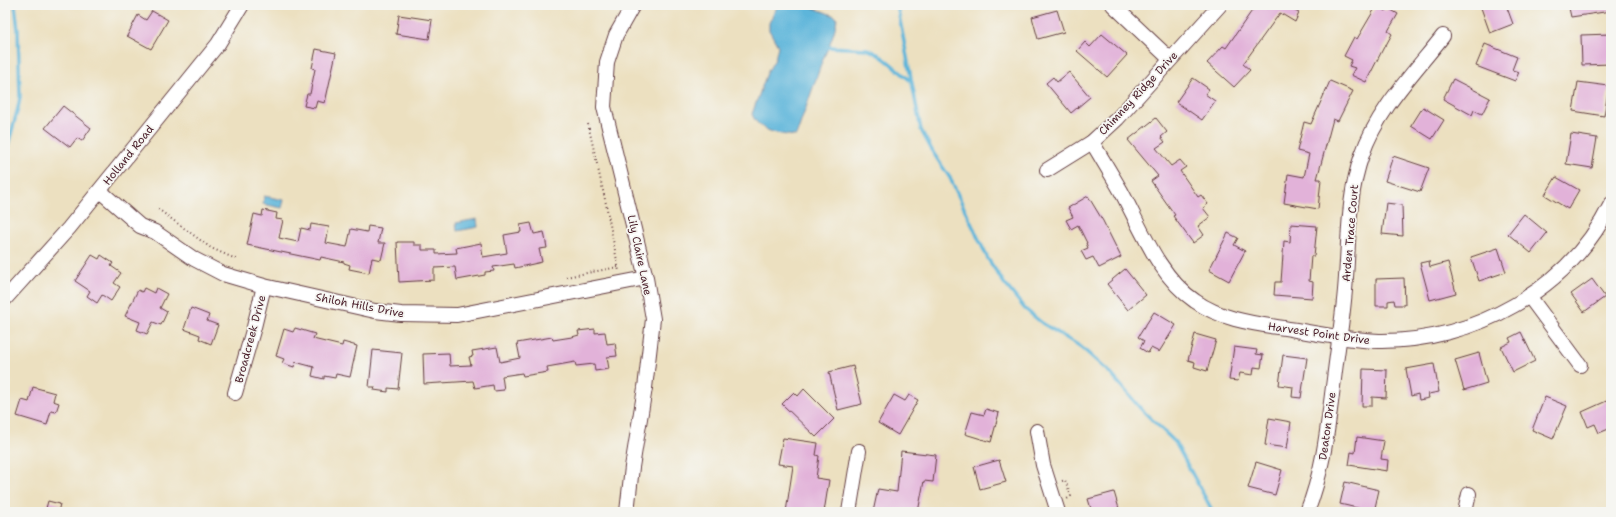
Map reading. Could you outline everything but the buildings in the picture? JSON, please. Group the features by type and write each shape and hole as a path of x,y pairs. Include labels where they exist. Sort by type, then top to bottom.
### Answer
{"street":[{"name":"Holland Road","path":"5,298 69,228 100,191 218,44 242,5"},
{"name":"Lily Claire Lane","path":"627,512 632,467 645,388 653,319 646,278 604,106 607,62 616,35 633,5"},
{"path":"1113,5 1170,59"},
{"name":"Chimney Ridge Drive","path":"1047,170 1092,142 1118,118 1220,5"},
{"name":"Arden Trace Court","path":"1339,337 1345,298 1353,189 1362,155 1387,107 1443,36"},
{"name":"Harvest Point Drive","path":"1092,142 1122,192 1143,235 1169,276 1179,288 1194,301 1218,315 1246,322 1339,337 1378,341 1428,337 1450,332 1482,321 1513,306 1529,296 1558,273 1583,247 1611,204"},
{"name":"Shiloh Hills Drive","path":"100,191 140,226 155,232 194,259 224,274 264,286 394,314 457,315 646,278"},
{"name":"Broadcreek Drive","path":"235,392 264,286"},
{"path":"1529,296 1580,365"},
{"name":"Deaton Drive","path":"1307,512 1321,470 1339,337"},
{"path":"1037,431 1043,466 1058,512"},
{"path":"849,512 859,451"},
{"path":"1465,512 1469,494"}],"path":[{"path":"566,277 618,267 588,124"},
{"path":"158,209 211,248 238,260"}],"water":[{"path":"778,5 806,5 837,18 832,39 823,59 796,136 776,133 764,128 759,125 752,114 767,73 775,59 778,46 769,30 769,23"},
{"path":"264,196 284,200 282,208 263,204"},
{"path":"477,219 478,227 457,231 456,223"}],"waterway":[{"path":"5,156 20,97 18,30 15,5"},
{"path":"897,5 921,130 934,154 950,178 988,259 1004,283 1025,309 1042,323 1081,347 1110,373 1141,409 1175,442 1213,512"},
{"path":"825,49 829,47 867,49 885,59 912,82"}]}
